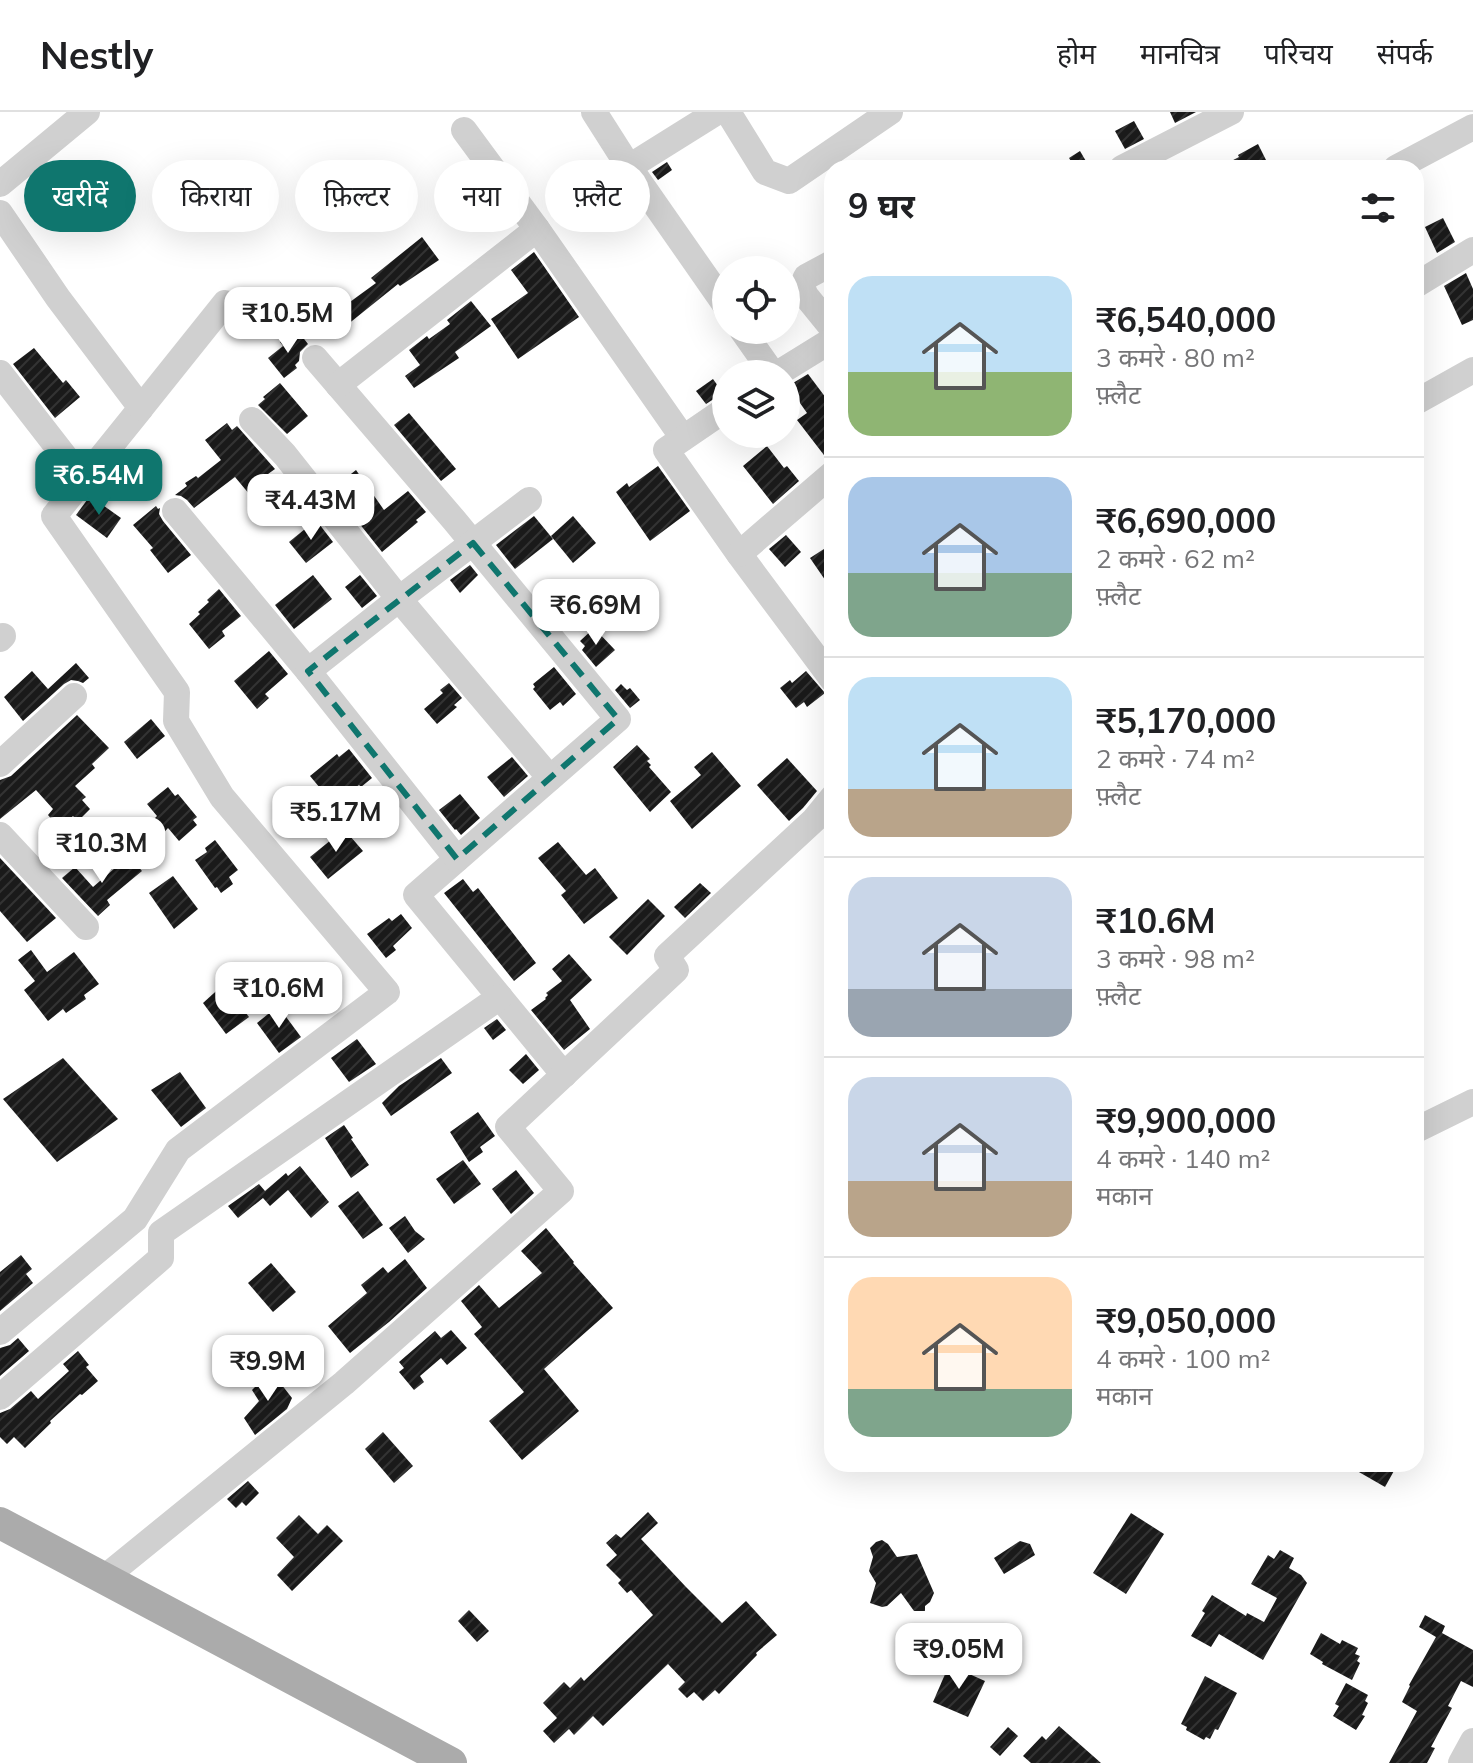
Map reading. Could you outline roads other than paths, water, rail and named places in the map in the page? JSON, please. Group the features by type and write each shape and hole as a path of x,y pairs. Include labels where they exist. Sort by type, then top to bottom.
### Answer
{"main road":[{"path":"0,1523 451,1763"}],"street":[{"path":"0,184 87,112"},
{"path":"594,112 625,160"},
{"path":"640,160 717,112"},
{"path":"728,112 765,172 789,181 890,112"},
{"path":"1138,160 1231,112"},
{"path":"1411,160 1473,127"},
{"path":"464,130 683,438"},
{"path":"650,197 712,286"},
{"path":"0,213 58,298 141,408"},
{"path":"338,385 537,229"},
{"path":"1424,280 1473,250"},
{"path":"824,267 806,277 802,287 824,318"},
{"path":"0,1332 135,1219 178,1150 387,992 222,797 176,721 177,692 54,516 225,303"},
{"path":"798,360 824,345"},
{"path":"315,358 618,719 416,895 564,1075"},
{"path":"1424,398 1473,370"},
{"path":"0,373 83,480"},
{"path":"712,418 666,450 824,668"},
{"path":"252,420 285,455 399,599 550,778"},
{"path":"739,554 824,481"},
{"path":"308,671 529,500"},
{"path":"175,511 308,671 457,859"},
{"path":"0,764 74,696"},
{"path":"104,1578 344,1383 561,1191 508,1127 676,970 667,956 824,808"},
{"path":"0,835 86,927"},
{"path":"0,1397 161,1258 161,1233 500,997"},
{"path":"1424,1126 1473,1102"},
{"path":"1464,1763 1473,1741"},
{"path":"1464,1763 1473,1760"}]}
